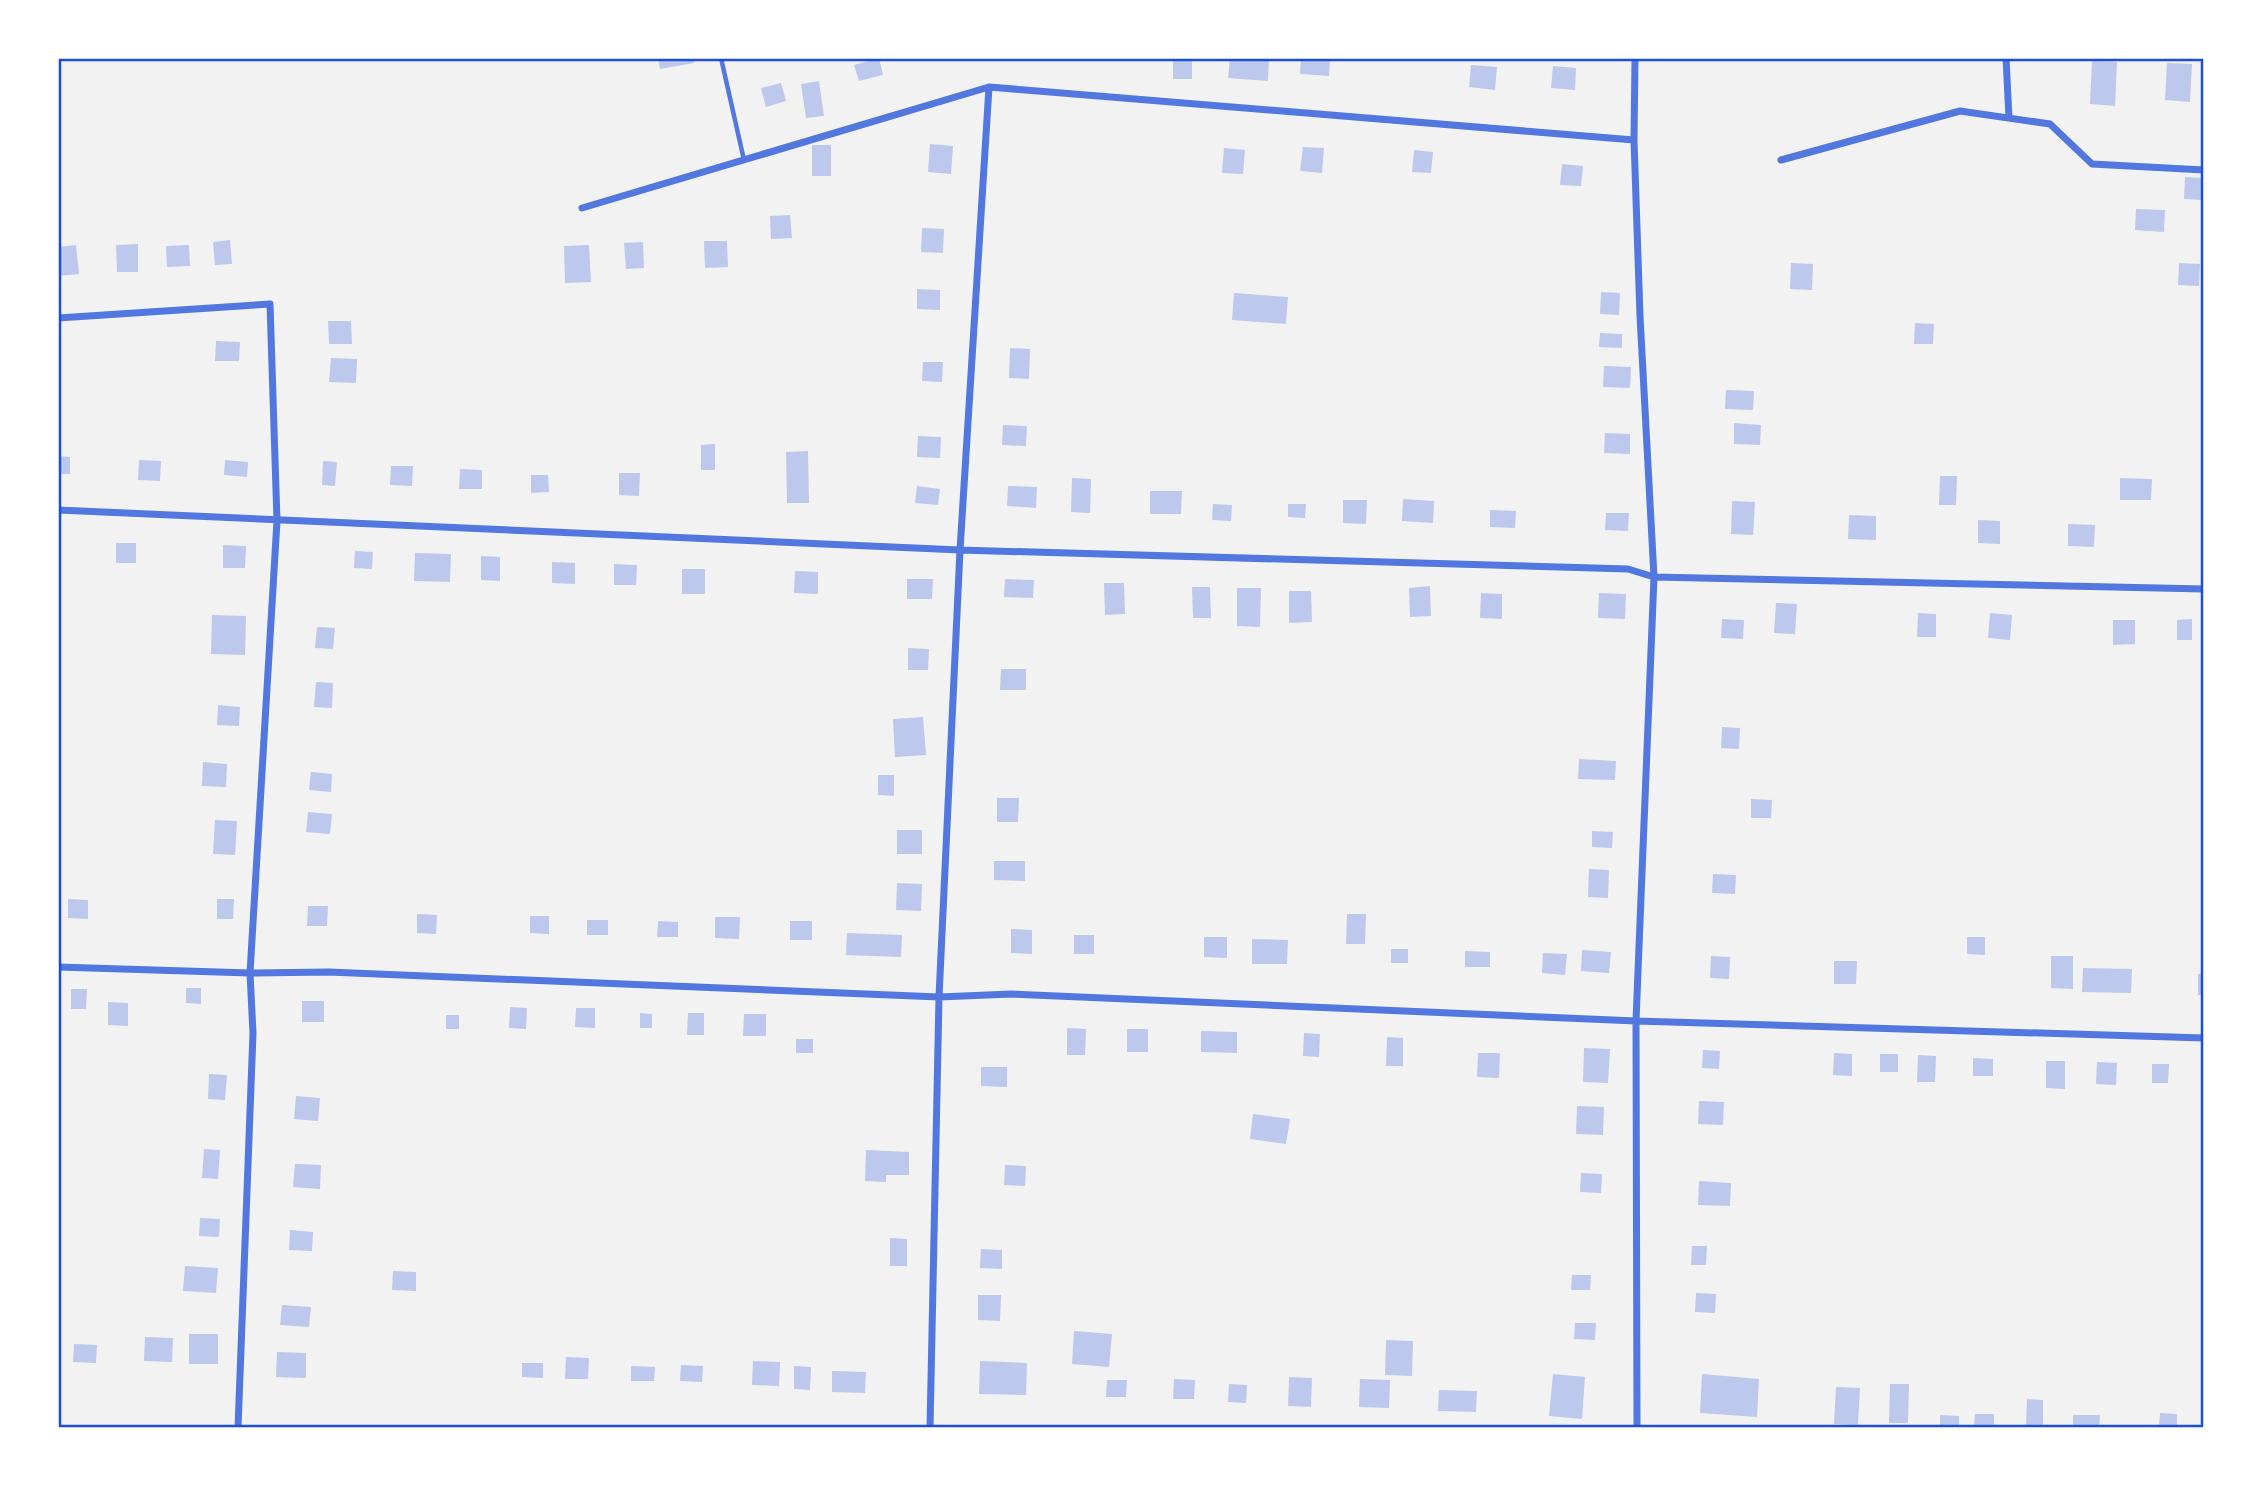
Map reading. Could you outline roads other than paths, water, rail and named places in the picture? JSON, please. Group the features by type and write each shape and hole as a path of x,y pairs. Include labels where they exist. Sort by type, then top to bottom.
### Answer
{"street":[{"path":"1635,58 1634,140 1640,316 1654,577 1636,1021 1637,1428"},
{"path":"2006,58 2009,118"},
{"path":"930,1428 939,997 960,550 989,87"},
{"path":"582,208 989,87 1634,140"},
{"path":"1781,160 1960,111 2050,124 2092,164 2204,170"},
{"path":"58,318 270,304 277,521 250,973 252,1046 237,1428"},
{"path":"58,510 960,550 1628,569 1654,577 2204,589"},
{"path":"58,967 250,973 329,972 939,997 1011,994 1636,1021 2204,1038"}],"lane":[{"path":"721,58 744,160"}]}
